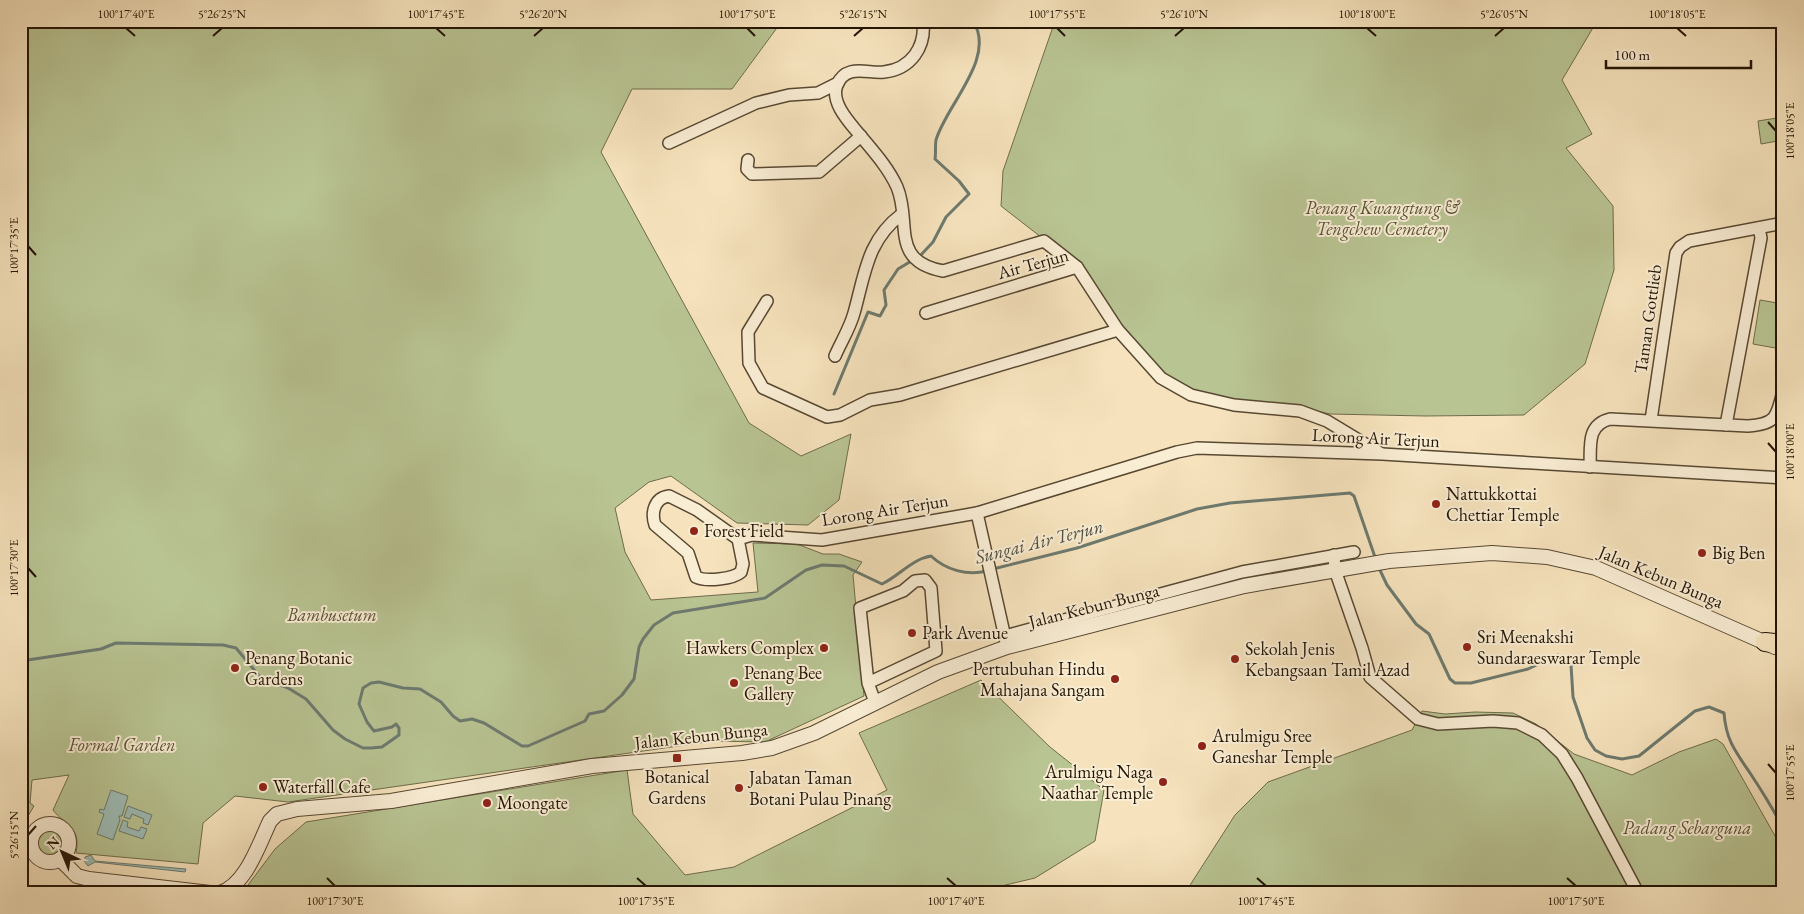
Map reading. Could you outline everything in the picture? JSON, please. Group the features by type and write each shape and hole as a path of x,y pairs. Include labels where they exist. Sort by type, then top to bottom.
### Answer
{"main road":[{"path":"1765,642 1783,644"}],"street":[{"path":"818,93 838,83 850,72 858,70 891,71 906,64 914,57 923,41 922,21"},
{"path":"836,99 838,83"},
{"path":"668,143 756,103 789,95 818,93 836,99 861,136 881,159 897,188 904,238 914,257 928,268 943,271 1044,241 1077,267"},
{"path":"748,160 747,169 752,174 819,172 861,136"},
{"path":"835,356 854,315 862,278 876,242 889,224 902,214"},
{"name":"Taman Gottlieb","path":"1651,420 1676,252 1689,241 1783,224"},
{"path":"1726,425 1760,238 1759,228"},
{"name":"Air Terjun","path":"926,313 1077,267 1118,330 1162,378 1191,395 1234,405 1300,411 1327,421 1382,454"},
{"path":"767,300 748,332 750,363 763,388 826,417 840,415 870,400 900,395 1118,330"},
{"path":"1590,467 1591,436 1594,428 1600,421 1610,419 1651,420 1748,426 1762,425 1772,421 1778,413 1783,391"},
{"name":"Lorong Air Terjun","path":"738,539 752,535 822,540 977,512 1177,452 1197,448 1382,454 1783,478"},
{"path":"661,498 674,498 697,510 738,539 743,564 741,572 734,576 699,579 693,574 688,553 655,525 654,508 661,498"},
{"path":"977,512 1006,641 1242,572 1354,552"},
{"name":"Jalan Kebun Bunga","path":"220,893 231,887 240,877 270,821 277,814 297,809 391,801 506,783 592,766 742,754 772,748 814,732 1006,641 1244,586 1370,564 1492,553 1557,560 1596,568 1783,650"},
{"path":"1334,555 1334,570 1362,648 1370,677 1418,719 1438,724 1493,721 1518,723 1542,735 1562,754 1578,778 1638,893"},
{"path":"868,683 935,653 931,588 925,580 915,581 903,591 862,607 859,611 868,683 875,702"},
{"path":"47,824 60,826 65,830 69,842 68,849 60,859 49,862 38,858 31,848 27,837 41,826 47,824"},
{"path":"60,859 77,876 89,879 210,893"}],"green space":[{"path":"21,21 782,21 732,89 632,89 601,152 749,423 801,456 851,434 839,500 808,525 737,523 671,476 649,482 615,508 625,552 651,600 758,592 753,543 797,544 823,554 839,554 862,562 853,575 864,696 765,742 713,741 288,802 235,796 203,823 198,864 76,853 77,844 74,832 53,810 69,775 32,780 30,803 34,806 25,821 21,822"},
{"name":"Penang Kwangtung & Tengchew Cemetery","path":"1055,21 1597,21 1562,80 1592,134 1566,148 1613,206 1614,270 1585,364 1524,415 1425,416 1330,414 1292,405 1207,397 1165,384 1121,338 1082,269 1001,206 1003,171"},
{"path":"1783,117 1783,140 1761,144 1758,121"},
{"path":"1760,300 1783,304 1781,349 1753,344"},
{"path":"981,680 1050,747 1104,790 1095,841 1035,878 972,893 242,893 275,849 306,822 627,770 633,814 685,875 734,867 887,790 859,733"},
{"name":"Padang Sebarguna","path":"1422,711 1445,714 1475,712 1513,713 1536,724 1574,754 1632,775 1679,752 1716,739 1723,744 1783,850 1783,893 1185,893 1235,815 1268,782 1412,730"},
{"path":"51,830 61,834 65,844 61,854 51,858 41,854 37,844 41,834"}],"water":[{"path":"111,790 128,796 122,816 119,816 120,820 113,840 97,834 104,814 99,812 100,809 104,810"},
{"path":"128,806 152,815 148,825 143,823 144,819 132,814 130,819 124,817"},
{"path":"123,820 128,822 127,827 139,831 141,827 147,829 143,839 119,831"},
{"path":"91,855 95,861 186,869 185,872 95,862 88,866 84,861 85,857"}],"waterway":[{"path":"919,257 933,242 946,217 969,194 959,181 935,159 936,140 941,126 967,81 979,50 979,35 973,21"},
{"path":"834,394 868,312 880,316 886,305 884,290 898,269 913,260"},
{"name":"Sungai Air Terjun","path":"993,569 1077,548 1197,509 1230,503 1350,493 1354,496 1376,560"},
{"name":"Sungai Air Terjun","path":"21,661 101,649 116,643 223,645 236,648 260,677 288,688 306,699 333,730 345,739 363,748 382,747 399,735 399,728 396,724 392,727 374,731 367,722 359,704 363,688 371,683 379,682 403,688 420,689 441,702 460,721 472,719 484,723 522,746 528,746 585,721 589,714 604,711 622,695 634,679 639,647 643,639 654,625 673,613 765,598 806,570 822,565 844,566 882,584 912,564 931,556 943,565 957,571 972,573 987,571"},
{"name":"Sungai Air Terjun","path":"1378,566 1387,585 1416,624 1429,634 1450,679 1455,683 1471,683 1528,669 1558,655 1571,665 1573,697 1587,738 1595,750 1606,756 1622,759 1639,756 1695,711 1709,707 1724,713 1732,745 1783,828"}],"place":[{"name":"Nattukkottai Chettiar Temple","path":"1436,504"},
{"name":"Forest Field","path":"694,531"},
{"name":"Big Ben","path":"1702,553"},
{"name":"Park Avenue","path":"912,633"},
{"name":"Sri Meenakshi Sundaraeswarar Temple","path":"1467,647"},
{"name":"Hawkers Complex","path":"824,648"},
{"name":"Sekolah Jenis Kebangsaan Tamil Azad","path":"1235,659"},
{"name":"Penang Botanic Gardens","path":"235,668"},
{"name":"Pertubuhan Hindu Mahajana Sangam","path":"1115,679"},
{"name":"Penang Bee Gallery","path":"734,683"},
{"name":"Arulmigu Sree Ganeshar Temple","path":"1202,746"},
{"name":"Botanical Gardens","path":"677,758"},
{"name":"Arulmigu Naga Naathar Temple","path":"1163,782"},
{"name":"Waterfall Cafe","path":"263,787"},
{"name":"Jabatan Taman Botani Pulau Pinang","path":"739,788"},
{"name":"Moongate","path":"487,803"}],"park label":[{"name":"Bambusetum","path":"332,615"},
{"name":"Formal Garden","path":"122,745"}]}
